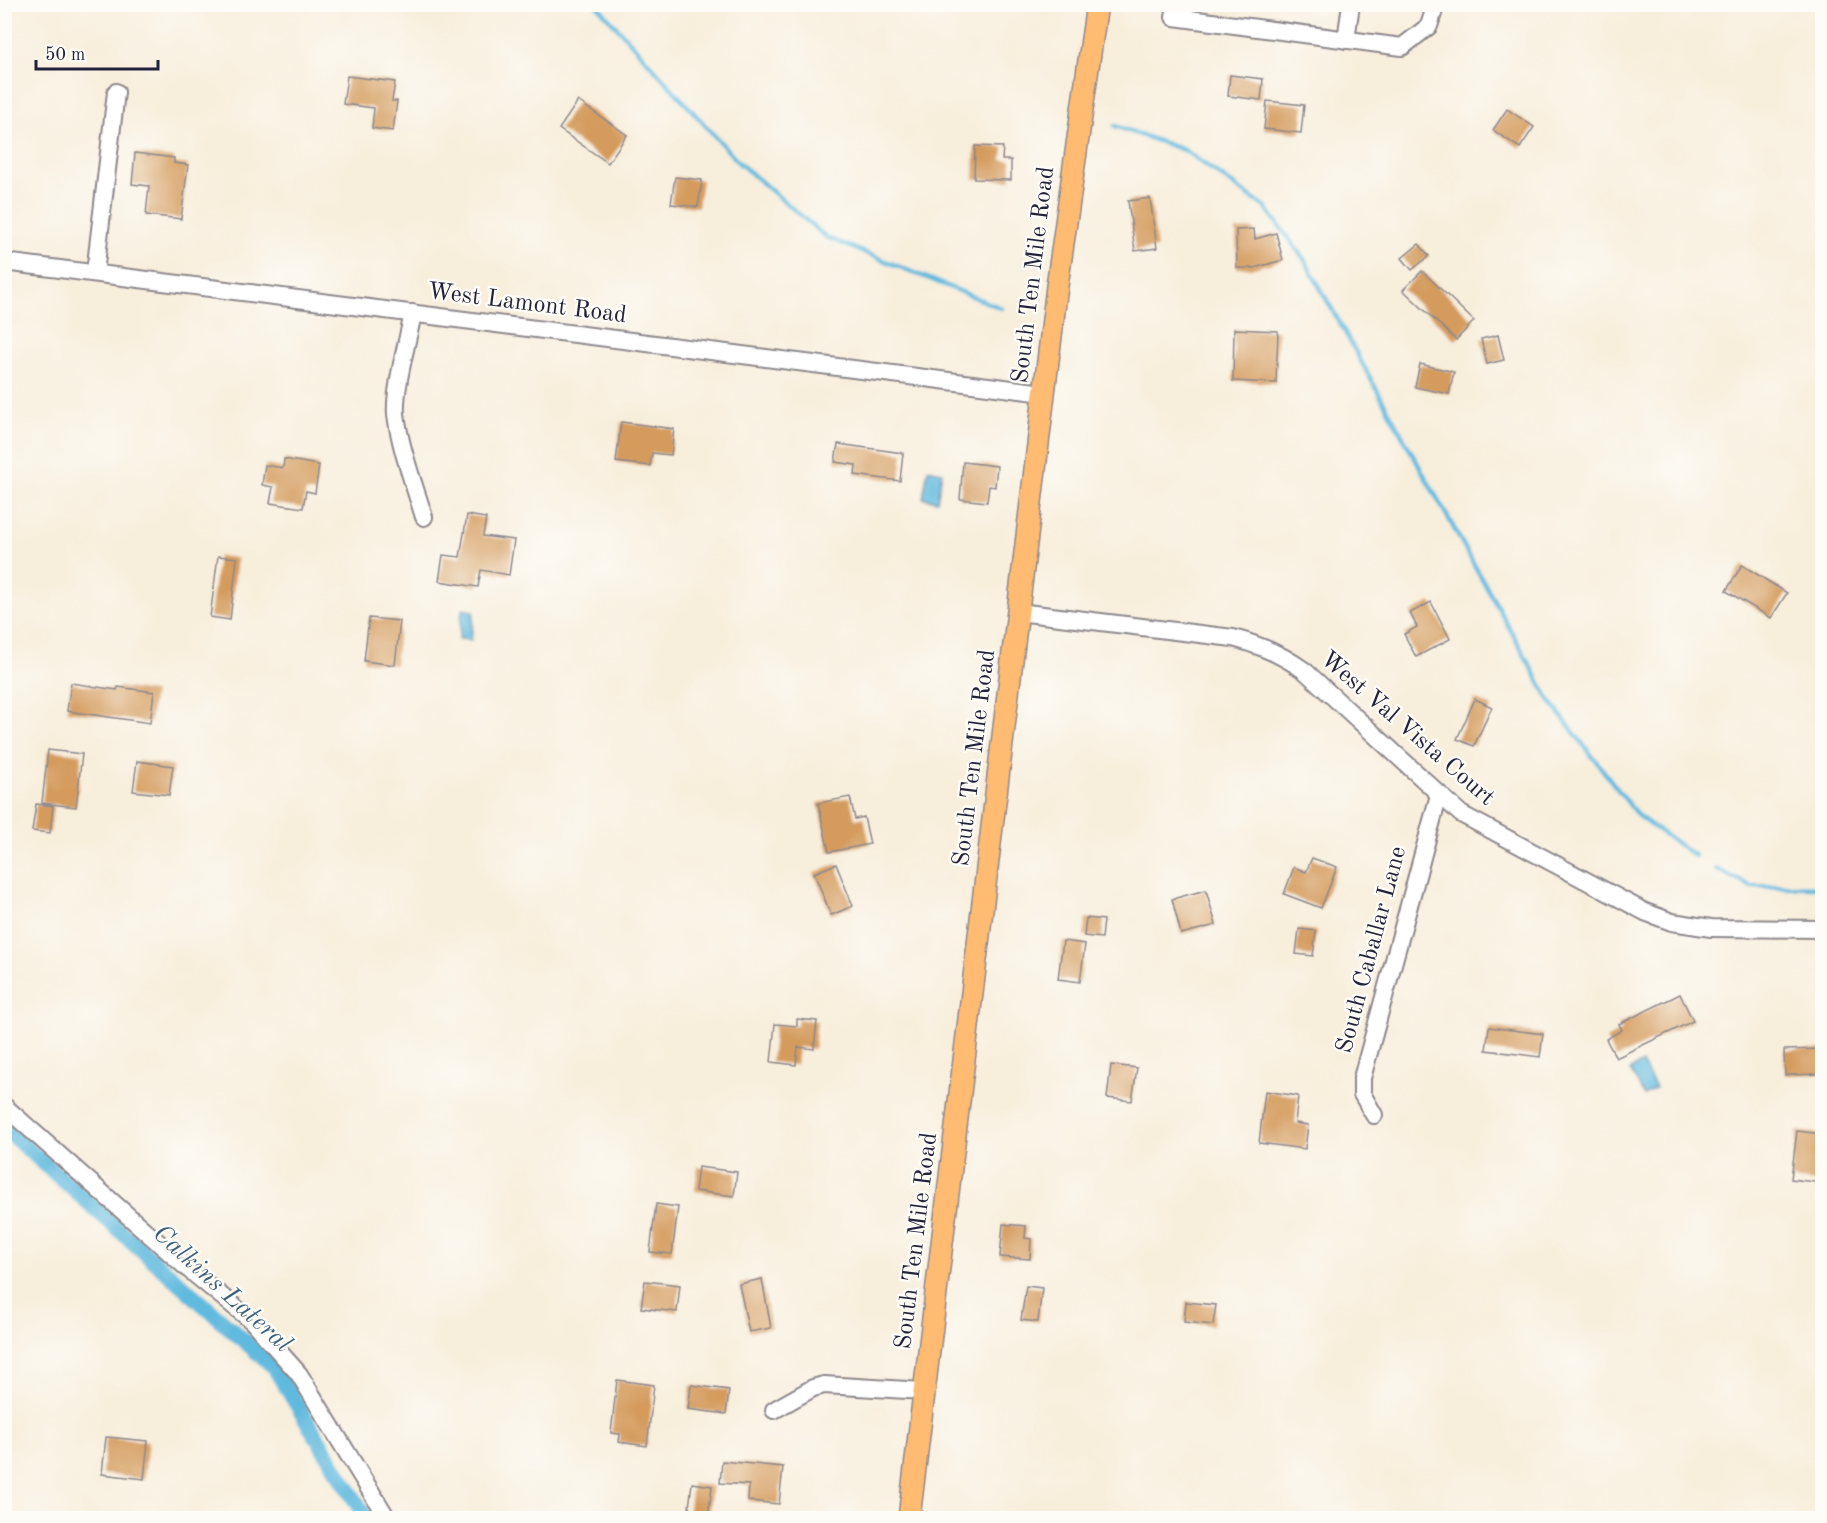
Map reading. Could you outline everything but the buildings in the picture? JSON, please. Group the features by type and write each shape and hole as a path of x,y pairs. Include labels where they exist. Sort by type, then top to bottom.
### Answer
{"main road":[{"name":"South Ten Mile Road","path":"909,1518 1044,393 1080,114 1097,4"}],"street":[{"path":"1176,4 1174,17 1402,47 1429,26 1436,4"},
{"path":"1346,40 1351,4"},
{"path":"95,273 116,92"},
{"name":"West Lamont Road","path":"4,262 1044,393"},
{"path":"413,313 397,396 396,413 402,444 424,517"},
{"name":"West Val Vista Court","path":"1018,612 1233,639 1273,651 1305,671 1461,814 1645,912 1672,922 1711,927 1822,929"},
{"name":"South Caballar Lane","path":"1374,1115 1362,1094 1362,1078 1439,795"},
{"path":"4,1106 186,1268 252,1321 299,1374 387,1518"},
{"path":"774,1410 813,1388 824,1385 924,1391"}],"water":[{"path":"928,469 942,472 937,501 923,498"},
{"path":"462,609 474,611 471,640 459,639"},
{"path":"1642,1063 1656,1088 1644,1095 1630,1070"}],"waterway":[{"path":"596,4 739,163 826,237 1001,308"},
{"path":"1115,126 1184,150 1266,208 1304,259 1550,701 1638,816 1695,856"},
{"path":"1716,869 1750,886 1822,887"},
{"name":"Calkins Lateral","path":"4,1128 274,1367 366,1518"}]}
